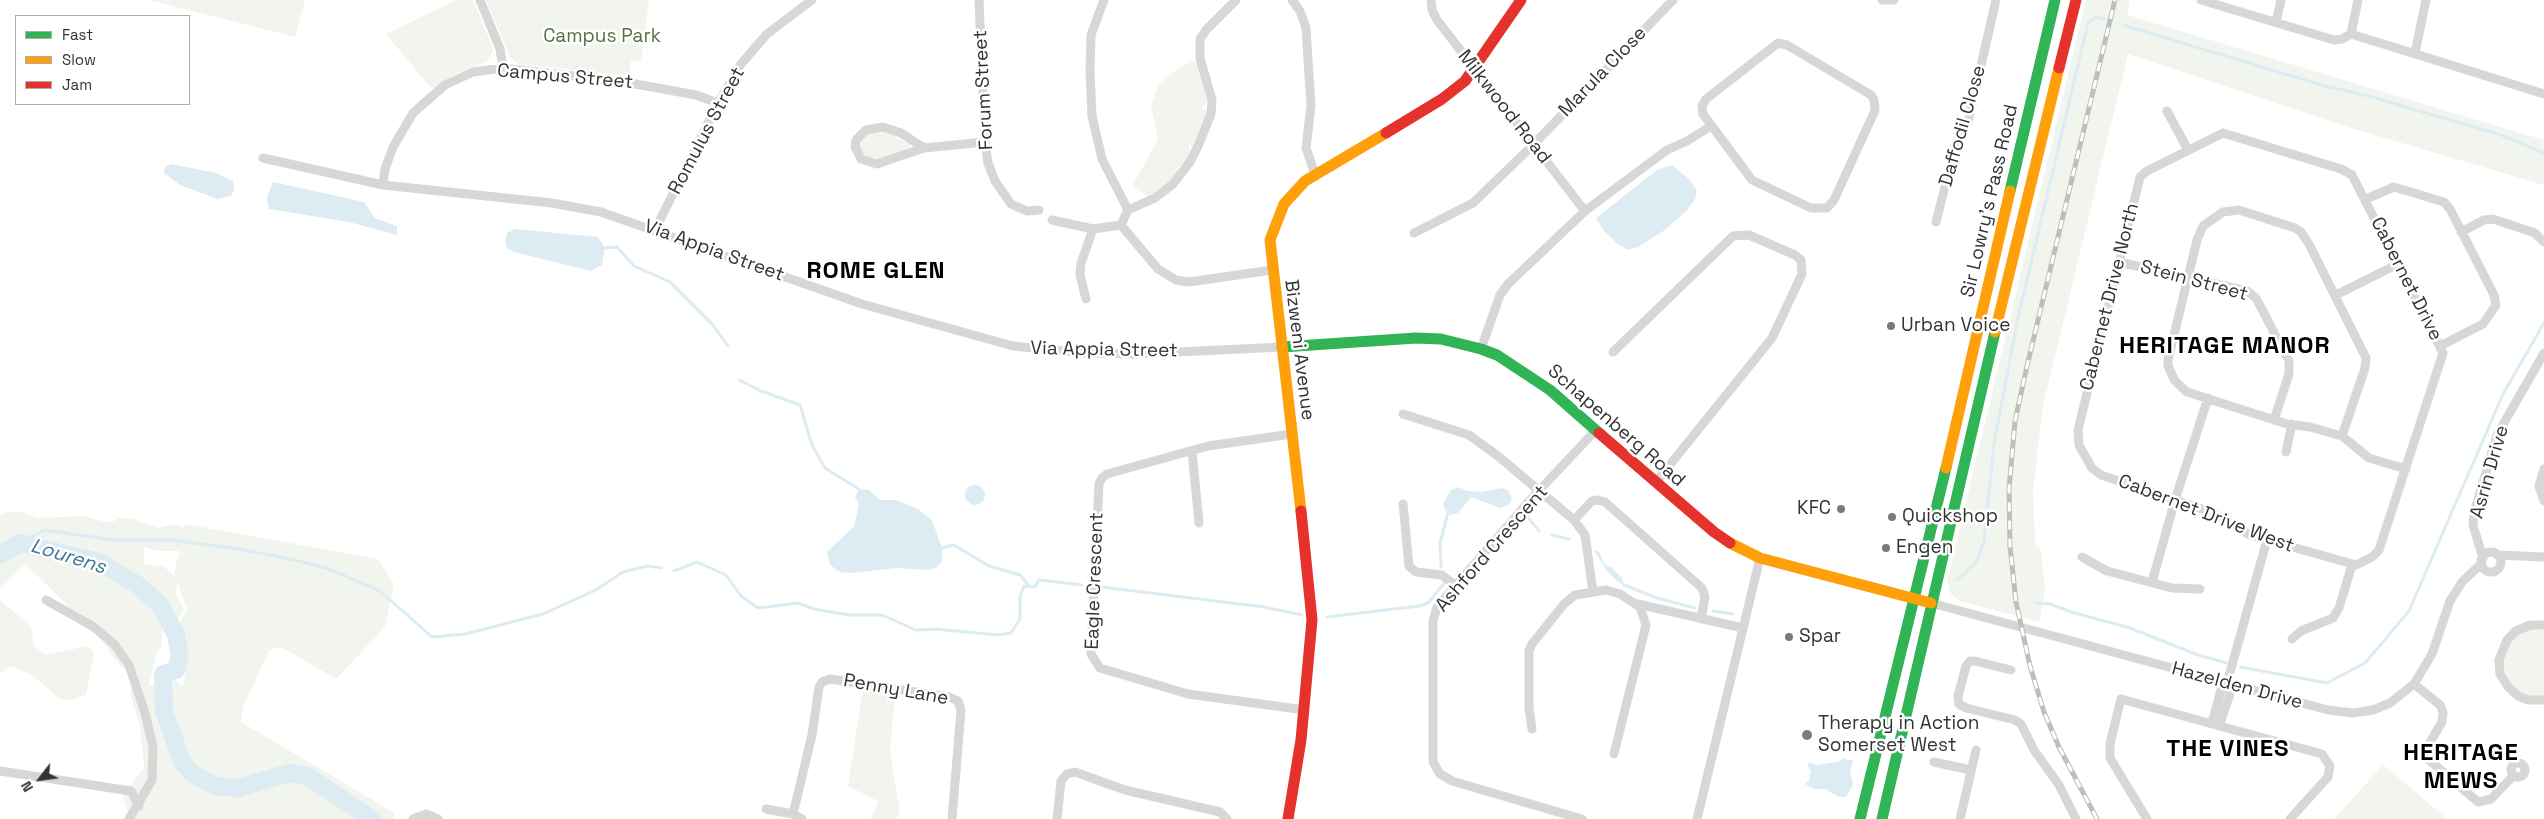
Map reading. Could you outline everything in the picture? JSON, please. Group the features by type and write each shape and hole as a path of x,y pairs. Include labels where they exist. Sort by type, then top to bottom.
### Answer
{"street":[{"path":"480,0 500,49 503,68"},
{"name":"Romulus Street","path":"655,230 718,103 741,64 767,34 812,0"},
{"name":"Forum Street","path":"979,0 985,142 988,163 995,181 1004,195 1019,208 1027,211 1039,210"},
{"path":"1104,0 1091,36 1090,72 1093,123 1102,159 1128,210"},
{"path":"1121,225 1128,210 1155,198 1173,184 1190,162 1211,114 1212,100 1200,58 1200,39 1206,30 1236,0"},
{"path":"1292,0 1300,11 1306,28 1311,105 1306,148 1315,174"},
{"name":"Milkwood Road","path":"1432,0 1435,17 1584,211"},
{"name":"Bizweni Avenue","path":"1288,819 1296,782 1312,620 1270,240 1284,204 1315,174 1442,99 1465,81 1475,70 1521,0"},
{"name":"Marula Close","path":"1414,234 1473,203 1533,145 1673,0"},
{"path":"1882,0 1894,0"},
{"name":"Daffodil Close","path":"1936,222 1955,148 1968,122 1996,0"},
{"name":"Sir Lowry's Pass Road","path":"1860,819 2055,0"},
{"name":"Sir Lowry's Pass Road","path":"1882,819 1931,603 2076,0"},
{"path":"2201,0 2334,40 2342,39 2351,34 2544,94"},
{"path":"2276,22 2281,0"},
{"path":"2351,34 2358,0"},
{"path":"2415,54 2426,0"},
{"path":"1778,43 1787,45 1871,95 1875,105 1872,117 1834,200 1830,206 1823,209 1811,208 1752,180 1711,126 1703,114 1703,102 1768,48 1778,43"},
{"name":"Campus Street","path":"382,185 385,169 393,147 406,122 421,105 459,77 473,72 503,68 619,81 696,95 718,103"},
{"path":"2167,111 2188,150"},
{"path":"1481,349 1498,299 1505,287 1584,211 1666,150 1687,141 1711,126"},
{"path":"924,148 901,133 882,127 866,130 856,140 856,147 861,159 877,164 924,148 985,142"},
{"name":"Cabernet Drive","path":"2188,150 2217,135 2232,134 2341,169 2352,175 2440,346 2442,358 2378,550 2372,557 2352,565"},
{"name":"Cabernet Drive North","path":"2092,468 2077,436 2140,176 2147,170 2188,150"},
{"name":"Via Appia Street","path":"263,158 382,185 574,206 601,212 862,304 1013,346 1042,351 1109,354 1282,346"},
{"path":"2366,200 2394,187 2439,200 2450,209 2494,295 2496,305 2483,324 2440,346"},
{"path":"2342,436 2366,363 2364,352 2336,295 2301,232 2233,209 2222,212 2203,226 2197,240 2168,366 2180,388 2187,392 2274,420 2342,436 2369,458 2406,469"},
{"path":"2461,232 2484,220 2493,219 2536,233 2544,242"},
{"path":"1052,220 1092,230 1121,225"},
{"path":"1121,225 1158,270 1176,280 1189,282 1272,270"},
{"path":"1086,299 1080,275 1081,263 1092,230"},
{"path":"1614,352 1733,236 1749,236 1795,255 1800,260 1802,274 1772,338 1656,482"},
{"name":"Stein Street","path":"2119,262 2247,291 2256,298 2262,306 2289,361 2289,374 2274,420"},
{"path":"2336,295 2398,264"},
{"name":"Schapenberg Road","path":"1282,346 1416,338 1441,339 1497,355 1535,378 1721,537 1760,558 1931,603"},
{"name":"Asrin Drive","path":"2500,565 2487,560 2474,525 2474,513 2497,435 2544,353"},
{"path":"2152,582 2175,500 2208,398"},
{"path":"1403,414 1469,436 1498,456 1574,520 1585,536 1593,592"},
{"path":"2286,452 2292,424"},
{"name":"Ashford Crescent","path":"1582,819 1445,779 1436,769 1433,762 1434,613 1596,430"},
{"name":"Eagle Crescent","path":"1292,434 1234,442 1192,451 1107,474 1100,481 1092,658 1096,665 1103,669 1204,698 1304,710"},
{"path":"1192,451 1199,522"},
{"name":"Cabernet Drive West","path":"2092,468 2101,475 2211,512 2238,530 2352,565"},
{"path":"2544,469 2540,486 2540,494 2544,500"},
{"path":"1574,520 1592,501 1604,502 1702,588 1705,597 1701,619"},
{"path":"1403,504 1409,566 1416,572 1442,575 1456,586"},
{"path":"2215,724 2222,690 2227,683 2267,540"},
{"path":"2487,560 2492,572 2514,556"},
{"name":"Hazelden Drive","path":"1931,603 2328,710 2353,713 2373,710 2390,704 2414,684 2432,654 2450,601 2462,582 2487,560 2514,556 2544,556"},
{"path":"2082,557 2107,571 2180,589 2200,589"},
{"path":"1698,819 1760,558"},
{"path":"2292,639 2301,631 2333,618 2339,608 2352,565"},
{"path":"1532,729 1529,708 1529,651 1532,644 1570,598 1593,592 1612,591 1638,604 1743,628"},
{"path":"46,600 94,627 114,644 128,665 145,713 153,747 152,780 130,819"},
{"path":"1614,754 1646,625 1645,616 1638,604"},
{"path":"2544,625 2530,625 2516,631 2507,640 2499,660 2500,674 2508,687 2518,696 2528,700 2544,700"},
{"path":"2011,670 1975,661 1970,662 1966,666 1960,689 1959,704 1966,708 2015,720 2021,724 2034,750 2059,785 2076,819"},
{"name":"Penny Lane","path":"793,814 812,734 818,688 822,682 830,679 950,697 958,701 961,710 952,819"},
{"path":"2414,684 2440,705 2443,712 2442,722 2426,749 2428,759 2478,802 2491,800 2514,775"},
{"path":"2147,819 2110,758 2110,744 2121,699 2322,754 2330,766 2328,777 2290,819"},
{"path":"1960,819 1976,750"},
{"path":"1934,762 1971,770"},
{"path":"0,771 131,791 139,806"},
{"path":"1057,819 1061,781 1067,774 1075,772 1125,790 1220,812 1227,819"},
{"path":"766,809 793,814 802,819"},
{"path":"413,819 426,814 438,819"}],"green space":[{"path":"149,0 305,0 295,37"},
{"path":"456,0 473,0 493,48 492,54 486,62 457,73 432,89 386,34"},
{"name":"Campus Park","path":"486,0 649,0 641,62 631,60 629,76 519,64 510,57"},
{"path":"2086,0 2130,0 2127,15 2544,140 2544,185 2351,128 2128,54 2043,406 2033,490 2035,544 2041,550 2045,590 2039,622 1960,601 1950,593 1947,582"},
{"path":"1197,60 1208,100 1201,110 1205,110 1207,114 1192,148 1191,145 1188,146 1192,154 1183,167 1180,166 1177,171 1178,175 1149,198 1133,185 1158,139 1151,107 1158,85 1180,67"},
{"path":"886,132 910,144 910,149 881,160 865,157 859,149 860,141 868,134"},
{"path":"6,512 21,512 38,518 83,516 105,522 115,521 119,518 133,519 158,528 174,524 184,528 185,524 378,559 394,584 385,627 336,679 283,648 277,647 269,651 243,707 241,722 393,812 395,819 131,819 122,795 144,768 140,726 130,693 139,672 121,667 95,632 25,564 0,589 0,516","holes":["144,547 157,551 180,551 174,571 176,577 164,567 144,564","177,580 187,610 180,622 183,635 185,677 182,686 173,678 149,686 156,654 162,645 162,621 179,618 184,609 176,595"]},
{"path":"0,600 31,626 34,646 46,655 88,646 94,653 86,695 71,700 60,699 32,675 10,666 0,674"},
{"path":"2544,623 2544,699 2520,696 2506,684 2496,657 2500,646 2507,637"},
{"path":"863,688 895,693 890,751 900,813 896,819 871,819 878,801 848,786"},
{"path":"2383,765 2405,783 2447,819 2334,819"}],"shaded area":[{"path":"171,164 216,173 233,181 234,190 231,196 218,199 180,185 164,173 165,167"},
{"path":"1672,165 1689,179 1697,191 1695,199 1687,210 1665,230 1638,247 1628,250 1619,245 1604,231 1596,218 1657,170"},
{"path":"273,182 364,202 375,218 397,226 397,235 349,222 269,209 267,197"},
{"path":"515,229 598,237 605,248 602,265 591,271 514,252 507,248 505,242 507,233"},
{"path":"975,485 982,488 985,495 982,502 975,505 968,502 965,495 968,488"},
{"path":"1458,487 1467,491 1481,492 1502,488 1509,491 1512,499 1510,504 1500,508 1471,497 1458,513 1450,515 1445,510 1443,504 1450,491"},
{"path":"859,489 869,490 880,500 896,500 918,509 932,520 942,548 942,562 930,570 895,568 852,573 840,572 830,565 827,552 854,526 859,505 855,497"},
{"path":"1594,550 1599,552 1605,565 1611,567 1622,578 1624,585 1607,571"},
{"path":"1842,758 1853,761 1850,771 1853,785 1846,797 1839,797 1825,789 1814,789 1805,784 1809,780 1811,772 1807,764 1810,762 1816,765 1841,761"}],"waterway":[{"path":"1957,580 1977,561 1984,542 1994,444 2018,318 2088,23 2095,17 2104,19"},
{"path":"2123,25 2325,86 2365,95 2501,135 2544,153"},
{"path":"605,248 617,247 634,266 670,282 713,325 728,346"},
{"path":"2240,667 2327,683 2365,663 2409,611 2503,394 2544,323"},
{"path":"739,380 761,391 800,405 812,445 825,468 859,489"},
{"path":"1441,567 1440,543 1448,513"},
{"path":"1527,516 1539,531"},
{"path":"20,543 44,530 114,540 170,540 239,549 295,560 329,569 380,591 432,637 465,634 543,614 596,590 623,572 648,566 661,568"},
{"path":"1552,535 1569,539"},
{"name":"Lourens","path":"0,555 20,543 99,562 138,585 161,606 176,635 180,656 176,670 163,674 164,711 182,762 193,774 215,786 238,788 289,773 307,776 372,819"},
{"path":"942,548 954,545 989,566 1020,575 1029,586"},
{"path":"674,571 697,562 726,575 741,596 758,608 798,603 814,609 849,615 882,615 916,630 936,629 998,635 1011,633 1020,619 1020,597 1024,586 1035,587 1039,580 1082,585"},
{"path":"1327,617 1419,606 1428,603 1444,583"},
{"path":"1624,585 1657,598 1695,608"},
{"path":"1102,587 1264,607 1302,615"},
{"path":"2036,603 2050,604 2071,612 2130,628 2198,655 2227,663"},
{"path":"1713,611 1733,614"}],"railway":[{"path":"2097,819 2059,747 2044,712 2030,666 2016,602 2010,546 2009,489 2015,421 2115,0"}],"traffic: fast":[{"path":"2010,191 2055,0"},
{"path":"1882,819 1995,332"},
{"path":"1282,347 1416,338 1441,339 1481,349 1497,355 1550,390 1599,433"},
{"path":"1860,819 1946,468"}],"traffic: slow":[{"path":"1995,332 2059,68"},
{"path":"1301,511 1270,240 1284,204 1305,181 1386,133"},
{"path":"1946,468 2010,191"},
{"path":"1730,543 1760,558 1931,603"}],"traffic: jam":[{"path":"1386,133 1442,99 1465,81 1521,0"},
{"path":"2059,68 2076,0"},
{"path":"1599,433 1714,532 1730,543"},
{"path":"1288,819 1301,740 1312,620 1301,511"}],"place":[{"name":"Urban Voice","path":"1891,326"},
{"name":"KFC","path":"1841,509"},
{"name":"Quickshop","path":"1892,517"},
{"name":"Engen","path":"1886,548"},
{"name":"Spar","path":"1789,637"},
{"name":"Therapy in Action Somerset West","path":"1807,735"}],"district":[{"name":"ROME GLEN","path":"876,271"},
{"name":"HERITAGE MANOR","path":"2225,346"},
{"name":"THE VINES","path":"2228,749"},
{"name":"HERITAGE MEWS","path":"2461,767"}]}
